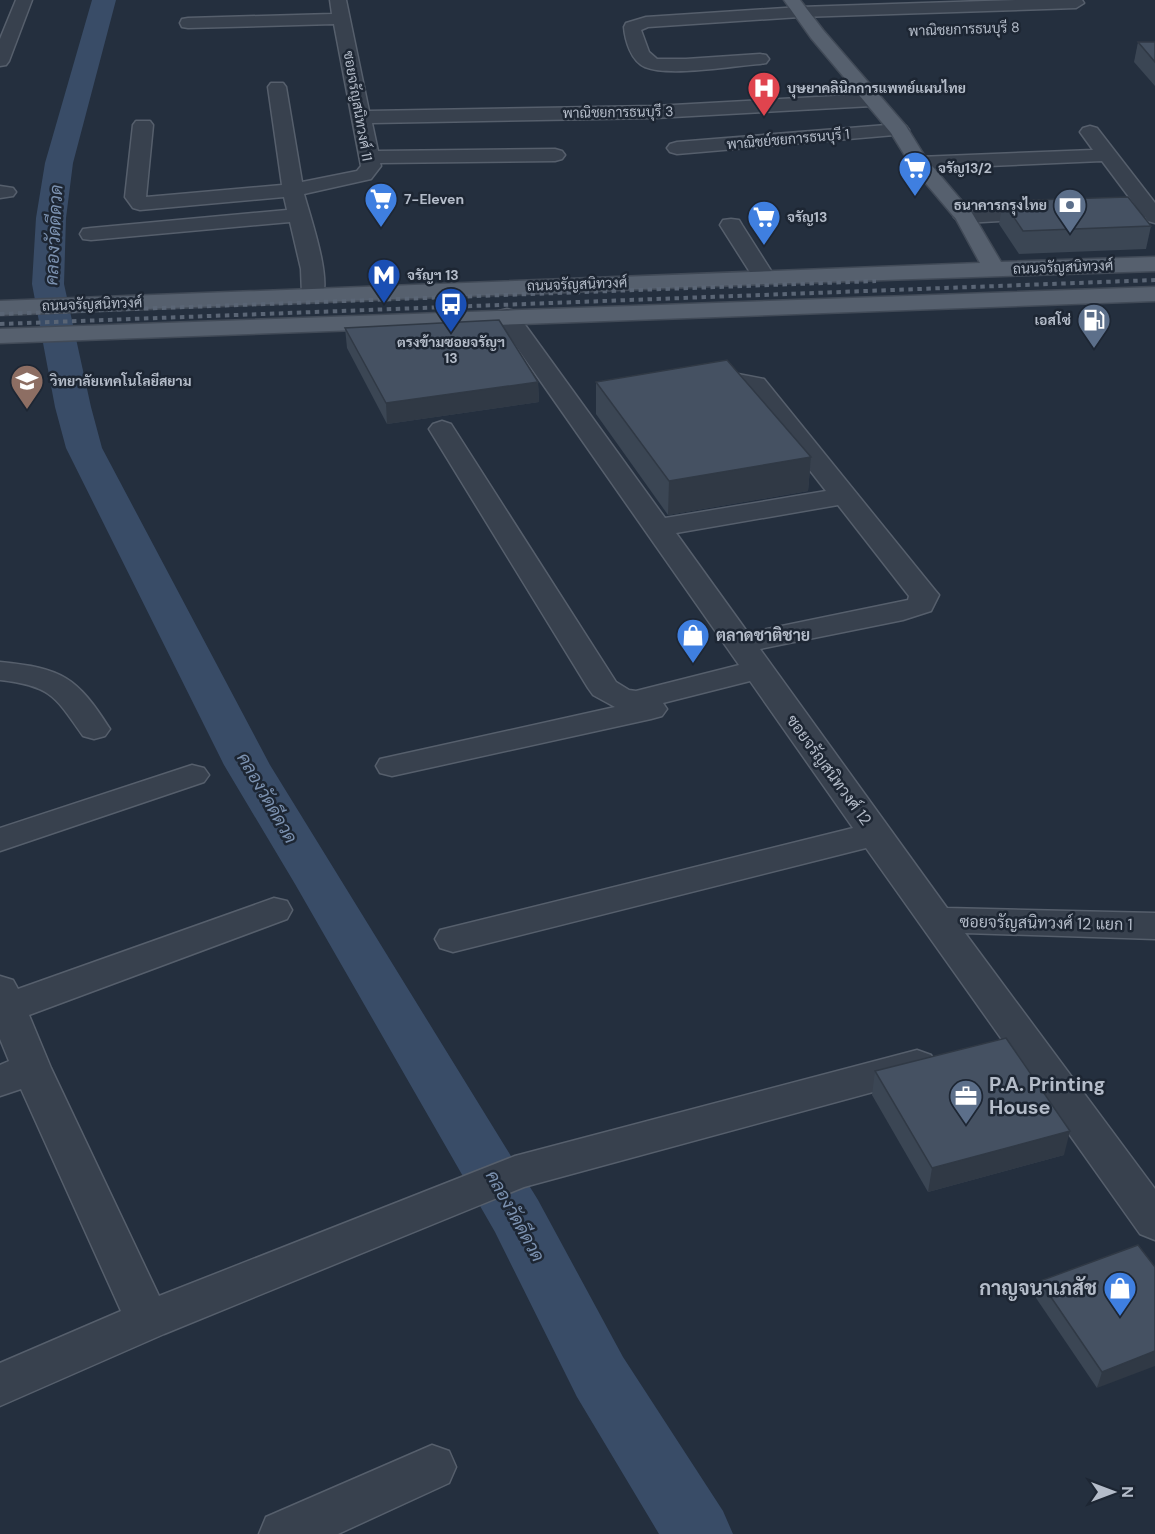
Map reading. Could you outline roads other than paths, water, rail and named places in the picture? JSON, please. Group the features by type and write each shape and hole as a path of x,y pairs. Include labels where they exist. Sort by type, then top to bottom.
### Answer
{"main road":[{"path":"796,6 816,34 899,130 919,163 965,217 994,269"},
{"name":"ถนนจรัญสนิทวงศ์","path":"0,308 764,277 1155,264"},
{"name":"ถนนจรัญสนิทวงศ์","path":"0,336 1155,294"}],"street":[{"path":"0,61 24,0"},
{"name":"ซอยจรัญสนิทวงศ์ 11","path":"293,190 348,180 364,175 371,166 338,0"},
{"path":"760,59 686,64 651,63 644,57 633,35 632,27 646,22 796,6 1077,6"},
{"path":"188,23 342,19"},
{"path":"816,34 841,33"},
{"path":"278,87 293,190 312,269 313,295"},
{"name":"พาณิชยการธนบุรี 3","path":"363,117 655,112 872,100"},
{"path":"143,125 135,197 140,204 293,190"},
{"name":"พาณิชย์ชยการธนบุรี 1","path":"677,148 899,130"},
{"path":"1090,132 1153,214"},
{"path":"369,157 555,155"},
{"path":"919,163 1106,155"},
{"path":"965,217 1153,214"},
{"path":"91,234 299,215"},
{"path":"731,225 764,277"},
{"name":"ซอยจรัญสนิทวงศ์ 12","path":"507,316 936,920 986,1047 1155,1222"},
{"path":"682,390 738,381 755,384 924,595 921,605 903,611 740,644"},
{"path":"571,406 604,401"},
{"path":"442,429 604,688 621,699 636,700 763,677"},
{"path":"657,528 844,496"},
{"path":"0,671 33,674 60,684 77,701 94,729"},
{"path":"392,766 763,677"},
{"path":"0,840 192,775"},
{"path":"453,939 875,834"},
{"path":"148,1320 15,1075 4,999 274,910"},
{"name":"ซอยจรัญสนิทวงศ์ 12 แยก 1","path":"936,920 1155,926"},
{"path":"0,1385 148,1320 500,1179 986,1047"},
{"path":"284,1534 432,1467"}],"waterway":[{"name":"คลองวัดดีดวด","path":"104,0 59,163 51,218 48,284 73,407 84,448 247,765 517,1217 600,1377 698,1534"}],"railway":[{"path":"0,324 1155,280"},
{"path":"0,314 876,281"}],"place":[{"name":"บุษยาคลินิกการแพทย์แผนไทย","path":"764,117"},
{"name":"จรัญ13/2","path":"915,197"},
{"name":"7-Eleven","path":"381,228"},
{"name":"ธนาคารกรุงไทย","path":"1070,234"},
{"name":"จรัญ13","path":"764,246"},
{"name":"จรัญฯ 13","path":"384,304"},
{"name":"ตรงข้ามซอยจรัญฯ 13","path":"451,333"},
{"name":"เอสโซ่","path":"1094,349"},
{"name":"วิทยาลัยเทคโนโลยีสยาม","path":"27,410"},
{"name":"ตลาดชาติชาย","path":"693,664"},
{"name":"P.A. Printing House","path":"966,1125"},
{"name":"กาญจนาเภสัช","path":"1120,1317"}]}
